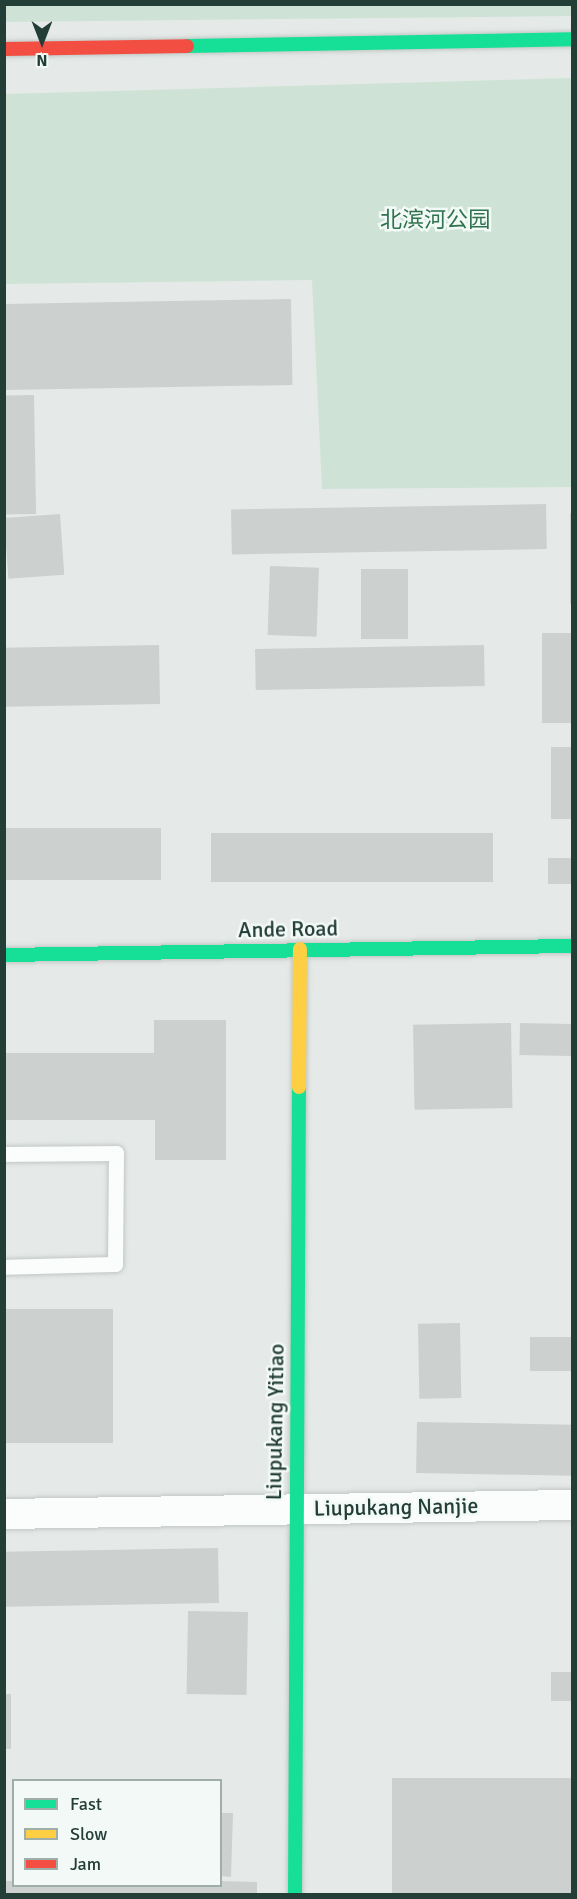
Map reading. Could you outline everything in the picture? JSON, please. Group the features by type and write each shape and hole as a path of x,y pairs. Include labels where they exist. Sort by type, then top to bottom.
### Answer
{"street":[{"path":"4,49 573,39"},
{"name":"Ande Road","path":"4,955 573,946"},
{"name":"Liupukang Yitiao","path":"295,1894 295,1508 300,949"},
{"name":"Liupukang Nanjie","path":"4,1514 573,1505"}],"lane":[{"path":"4,1154 116,1153 115,1264 4,1267"}],"green space":[{"path":"5,4 572,4 572,16 4,22"},
{"name":"北滨河公园","path":"572,78 572,487 322,489 312,280 5,284 5,94"}],"building":[{"path":"291,299 293,385 6,390 4,304"},
{"path":"34,395 36,514 6,515 4,396"},
{"path":"546,504 547,549 232,554 231,509"},
{"path":"570,513 572,513 572,604 570,604"},
{"path":"60,514 64,575 8,579 4,518"},
{"path":"270,566 319,568 317,637 268,635"},
{"path":"361,569 408,569 408,639 361,639"},
{"path":"542,633 572,633 572,723 542,723"},
{"path":"159,645 160,704 5,707 4,648"},
{"path":"484,645 485,686 256,690 255,649"},
{"path":"551,747 572,747 572,819 551,819"},
{"path":"4,828 161,828 161,880 4,880"},
{"path":"211,833 493,833 493,882 211,882"},
{"path":"548,858 572,858 572,884 548,884"},
{"path":"154,1020 226,1020 226,1160 155,1160 155,1120 4,1120 4,1053 154,1053"},
{"path":"511,1023 512,1108 414,1110 413,1025"},
{"path":"520,1023 572,1024 571,1056 519,1055"},
{"path":"4,1309 113,1309 113,1443 4,1443"},
{"path":"460,1323 461,1398 419,1399 418,1324"},
{"path":"530,1337 572,1337 572,1371 530,1371"},
{"path":"417,1422 572,1425 571,1476 416,1473"},
{"path":"218,1548 219,1603 5,1607 4,1552"},
{"path":"188,1611 248,1612 247,1695 187,1694"},
{"path":"551,1672 572,1672 572,1701 551,1701"},
{"path":"4,1694 11,1694 11,1749 4,1749"},
{"path":"392,1778 572,1778 572,1894 392,1894"},
{"path":"222,1813 233,1813 231,1877 222,1876"},
{"path":"4,1881 12,1881 12,1887 222,1887 222,1881 257,1882 257,1894 4,1894"}],"traffic: fast":[{"path":"187,46 572,39"},
{"path":"4,955 572,946"},
{"path":"295,1894 299,1087"}],"traffic: slow":[{"path":"299,1087 300,949"}],"traffic: jam":[{"path":"4,49 187,46"}]}
